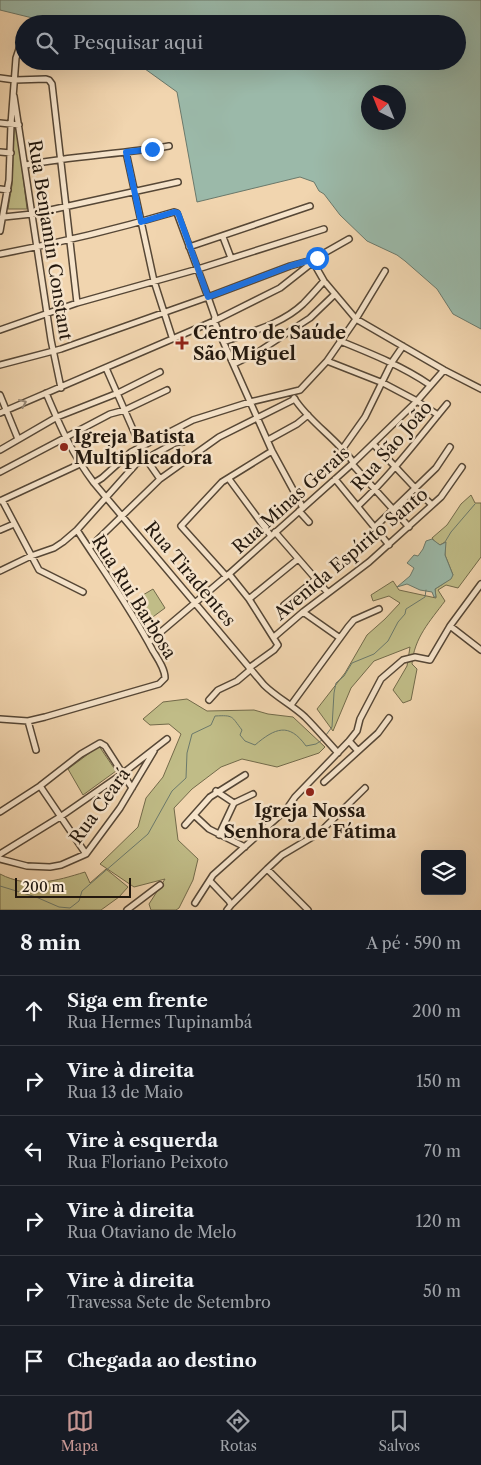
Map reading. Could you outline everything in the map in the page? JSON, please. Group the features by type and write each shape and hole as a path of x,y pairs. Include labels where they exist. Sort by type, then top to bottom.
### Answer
{"street":[{"path":"0,231 8,190 11,153 10,124 15,70"},
{"path":"0,78 49,80 52,84 77,304"},
{"name":"Rua Benjamin Constant","path":"14,96 26,165 36,247 61,388"},
{"path":"0,123 19,124"},
{"path":"26,165 60,158 169,146"},
{"path":"0,152 11,153"},
{"path":"126,152 154,281 172,337"},
{"path":"4,217 32,214 178,182"},
{"path":"0,189 8,190"},
{"path":"189,247 310,206"},
{"path":"0,254 141,222 176,212 179,215 208,297 215,317 214,320 272,451 301,510 309,522"},
{"path":"0,330 77,304 198,269 324,229"},
{"path":"222,237 231,258"},
{"path":"3,412 214,320 280,288 313,261 349,239"},
{"path":"313,261 324,281 356,319 444,370 481,389"},
{"path":"0,365 61,350 290,266 313,261"},
{"path":"94,483 131,452 193,420 250,402 300,390 327,361 356,319 385,271"},
{"path":"224,342 286,316 302,306 324,281"},
{"path":"234,364 258,352 310,318 335,294"},
{"path":"340,341 392,362 410,371 430,385"},
{"path":"343,448 365,416 392,362 403,346"},
{"path":"327,361 383,383 418,400 438,415"},
{"path":"106,368 146,459 160,479"},
{"name":"Rua Minas Gerais","path":"149,642 301,510 373,444 418,400 444,370"},
{"path":"0,450 56,417 118,393 160,372"},
{"path":"0,472 110,414 125,410 167,390"},
{"path":"292,392 295,399 308,415 343,448 352,463 409,526"},
{"name":"Rua Tiradentes","path":"46,393 65,438 94,483 196,602 250,669 271,692 305,718 338,753"},
{"path":"0,395 3,412 18,440"},
{"path":"89,548 160,479 219,437 295,399"},
{"name":"Rua São João","path":"358,506 396,466 447,404"},
{"path":"268,440 297,424 308,415"},
{"path":"0,571 31,556 54,548 77,530 136,464 175,443 183,442"},
{"path":"373,444 432,505"},
{"path":"375,527 436,468 450,447"},
{"path":"210,700 218,690 237,681 277,647 278,644 249,599 181,526 222,482 272,451"},
{"path":"80,464 1,501 36,567 41,572 83,592"},
{"name":"Avenida Espírito Santo","path":"274,637 389,545 445,494 462,467"},
{"path":"229,479 273,534 328,593"},
{"path":"335,479 389,545"},
{"path":"0,530 14,524"},
{"name":"Rua Rui Barbosa","path":"28,720 61,714 159,684 166,675 149,642 118,591 77,530"},
{"path":"249,599 298,559"},
{"path":"284,605 316,579"},
{"path":"195,903 214,875 286,810 295,797 357,732 360,719 381,679 395,666 410,657 430,660 450,626 481,584"},
{"path":"291,706 354,620 379,609"},
{"path":"303,612 340,638"},
{"path":"450,626 481,650"},
{"path":"324,782 378,733 389,718"},
{"path":"0,719 28,720 36,750"},
{"path":"0,854 122,774 167,740"},
{"path":"349,741 358,751"},
{"path":"0,812 40,786 96,744 103,744 132,788"},
{"name":"Rua Ceará","path":"0,854 27,866 50,867 61,865 86,854 120,808 154,751"},
{"path":"186,825 216,791 245,775"},
{"path":"40,786 86,854"},
{"path":"227,910 282,855 319,834 365,788"},
{"path":"216,791 234,803"},
{"path":"218,835 234,803 253,794"},
{"path":"194,815 218,835 246,847"},
{"path":"267,869 308,910"},
{"path":"210,881 228,899 231,905"},
{"path":"127,910 160,885"}],"shaded area":[{"path":"0,0 481,0 481,329 453,314 437,289 405,261 397,255 367,241 340,215 324,194 319,191 314,182 300,177 197,202 177,92 146,70 466,70 466,15 20,15 0,10"},
{"path":"17,127 27,209 8,209 12,185 14,128"},
{"path":"471,495 475,503 481,503 481,557 458,588 446,585 438,590 445,601 428,623 416,646 412,664 417,669 411,700 403,703 393,690 407,666 410,647 374,661 351,688 333,731 317,709 345,673 367,635 400,603 389,596 373,601 371,595 393,581 399,590 436,598 435,589 453,575 445,555 445,542 440,545 432,538 447,525 461,504"},
{"path":"432,539 440,545 446,542 445,555 453,575 451,579 435,589 436,597 434,597 432,592 420,590 407,584 397,587 410,576 414,568 407,563 414,555 418,556 426,541"},
{"path":"153,589 165,608 146,622 133,601"},
{"path":"187,699 207,711 254,710 293,717 325,747 319,753 277,767 242,759 221,767 192,789 174,808 178,840 198,859 193,880 179,908 176,910 151,910 149,904 165,879 134,887 100,864 138,827 146,798 163,777 181,734 169,724 150,725 143,719 163,702"},
{"path":"99,746 116,771 83,795 68,769"},
{"path":"106,869 128,887 119,897 101,910 0,910 0,874 21,881 42,882 53,881 85,872 90,883"}],"waterway":[{"path":"445,542 475,504"},
{"path":"326,735 332,727 336,683 344,676 352,663 374,654 388,641 398,622 405,614 406,609 425,597 426,590"},
{"path":"0,886 36,897 59,907 70,908 79,901 82,891 148,834 172,791 186,778 187,753 192,734 211,725 215,716 232,717 242,730 240,735 245,741 255,745 269,735 282,730 294,733 306,746 316,744 322,740"}],"place":[{"name":"Centro de Saúde São Miguel","path":"182,343"},
{"name":"Igreja Batista Multiplicadora","path":"64,447"},
{"name":"Igreja Nossa Senhora de Fátima","path":"310,792"}],"route":[{"path":"152,149 126,152 141,222 174,212 178,213 208,297 290,266 317,258"}]}
